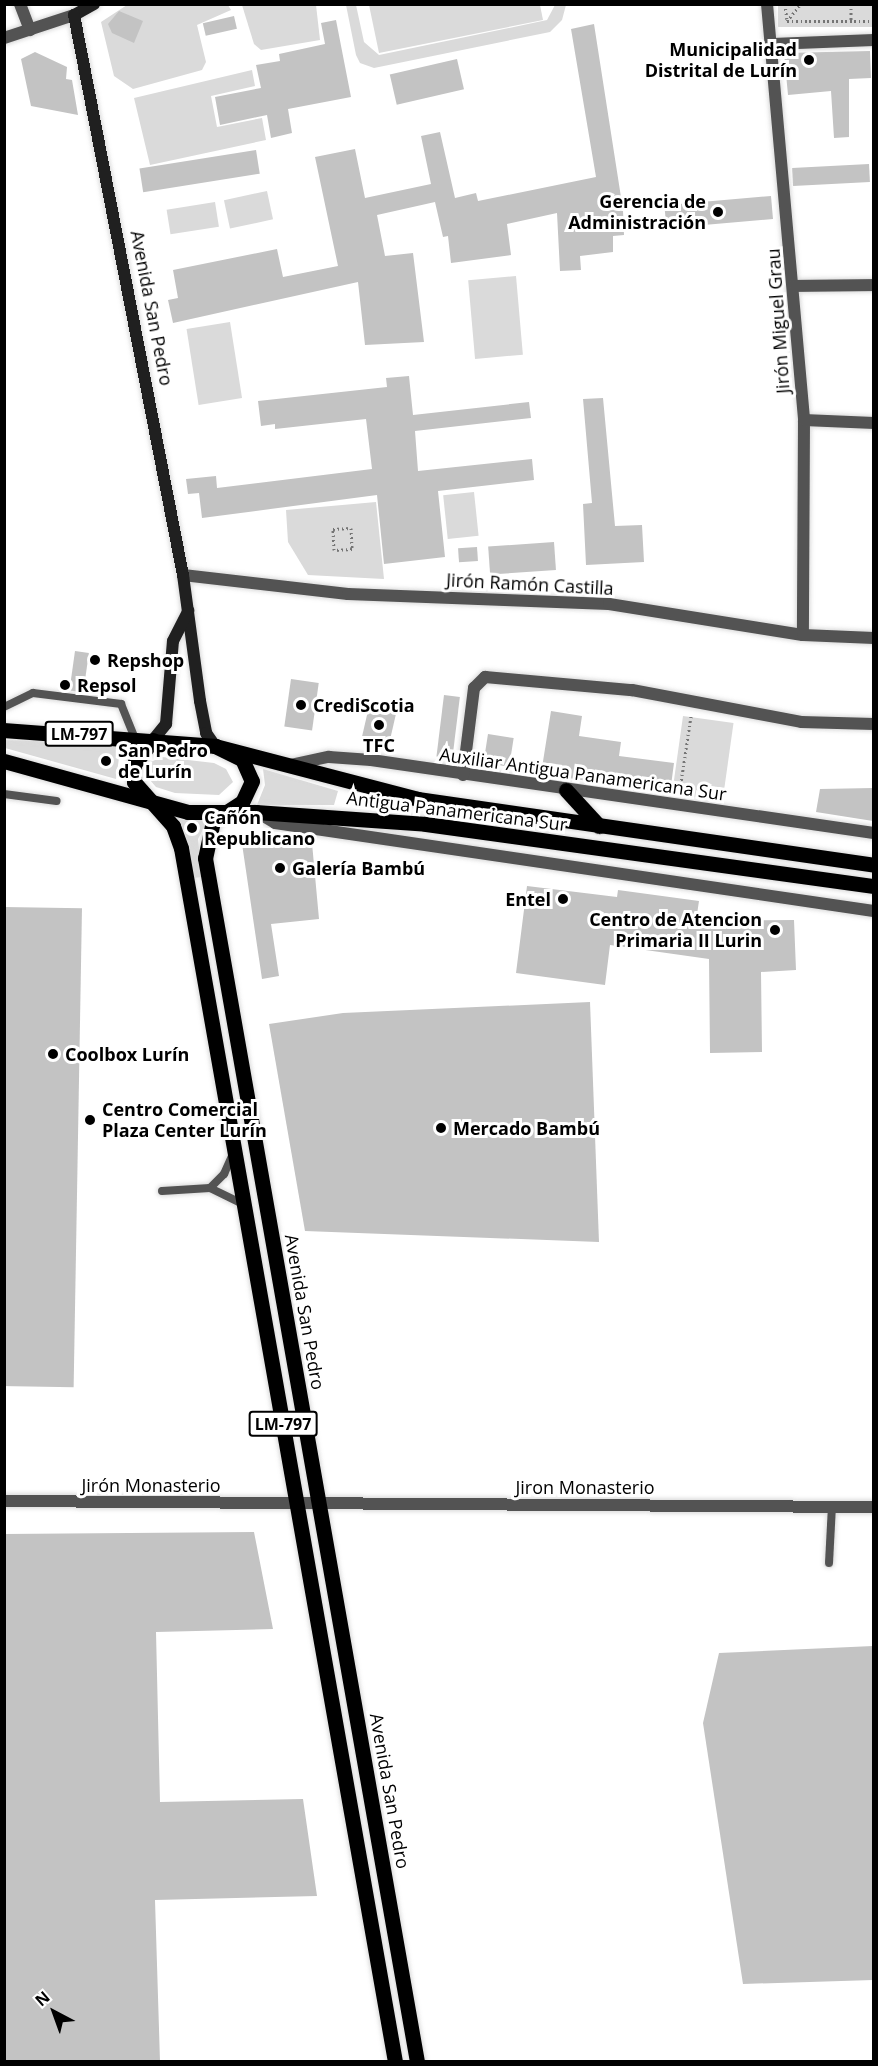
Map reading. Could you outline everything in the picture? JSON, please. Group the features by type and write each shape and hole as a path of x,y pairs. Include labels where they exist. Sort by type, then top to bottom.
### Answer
{"main road":[{"name":"Antigua Panamericana Sur","path":"4,730 135,738 215,746 418,799 873,865"},
{"name":"LM-797","path":"153,740 133,769 134,782 173,826 181,848 241,1203 298,1504 395,2061"},
{"name":"Avenida San Pedro","path":"215,746 242,759 252,781 242,802 213,821 206,838 209,886 321,1507 417,2061"},
{"name":"Antigua Panamericana Sur","path":"4,761 147,798 175,810 222,813 256,812 426,824 873,886"},
{"path":"566,790 599,826"}],"street":[{"path":"20,4 30,30"},
{"path":"4,38 74,15 94,4"},
{"name":"Jirón Miguel Grau","path":"767,4 795,286 804,420 803,635"},
{"name":"Avenida San Pedro","path":"74,15 183,575 202,711 215,746"},
{"path":"771,44 873,40"},
{"path":"795,286 873,285"},
{"path":"804,420 873,423"},
{"name":"Jirón Ramón Castilla","path":"183,575 348,594 609,604 803,635 873,638"},
{"path":"153,740 166,724 173,641 188,610"},
{"path":"463,775 478,681 485,677 632,690 801,722 873,723"},
{"name":"Auxiliar Antigua Panamericana Sur","path":"288,766 328,757 873,833"},
{"path":"256,812 281,824 873,910"},
{"name":"Jirón Monasterio","path":"4,1501 298,1504"},
{"name":"Jiron Monasterio","path":"298,1504 321,1507 873,1507"}],"lane":[{"path":"4,707 33,693 121,704 135,738"},
{"path":"4,794 57,801"},
{"path":"210,1188 224,1174 234,1151"},
{"path":"162,1191 210,1188 241,1203"},
{"path":"829,1563 831,1506"}],"path":[{"path":"785,4 787,21"},
{"path":"787,21 801,4"},
{"path":"850,4 852,21"},
{"path":"787,21 873,21"},
{"path":"351,528 352,549 334,550 333,529 351,528"},
{"path":"678,806 693,702"}],"shaded area":[{"path":"127,5 228,5 231,10 197,25 206,62 202,70 133,89 114,76 101,22"},
{"path":"242,5 316,5 320,40 261,50 254,44"},
{"path":"346,5 356,5 364,42 379,55 547,20 555,5 566,5 562,20 550,32 374,68 360,63 356,55"},
{"path":"369,5 540,5 543,20 379,53"},
{"path":"778,5 873,5 873,27 778,27"},
{"path":"252,70 255,86 211,96 217,127 262,118 266,140 150,165 134,98"},
{"path":"267,191 273,219 230,229 224,200"},
{"path":"215,202 219,227 171,234 167,210"},
{"path":"516,276 523,355 475,359 468,280"},
{"path":"230,322 242,398 199,405 187,329"},
{"path":"474,492 479,536 448,539 443,495"},
{"path":"376,502 384,579 308,575 288,542 286,510"},
{"path":"683,716 734,723 723,801 672,794"},
{"path":"4,740 121,744 116,779 5,748"},
{"path":"162,757 214,763 226,769 233,782 219,795 175,793 156,787 143,772 146,764"},
{"path":"263,769 338,791 334,805 257,805 265,785"},
{"path":"176,820 208,820 198,839 202,877 192,878 185,832"}],"building":[{"path":"119,11 143,21 134,43 112,33 108,24"},
{"path":"234,16 237,29 206,36 203,23"},
{"path":"336,20 351,97 288,109 292,133 271,138 267,115 220,125 215,97 261,88 256,65 280,61 279,54 325,44 321,23"},
{"path":"594,24 623,210 624,235 613,236 613,252 580,256 581,270 560,271 557,213 507,224 511,255 451,263 448,236 443,237 435,202 377,215 385,256 413,253 424,342 365,345 358,282 173,323 168,300 178,298 173,270 277,249 283,277 338,266 315,157 355,149 365,198 431,184 421,136 440,132 455,198 476,193 478,201 596,177 571,29"},
{"path":"870,51 871,78 849,79 849,137 834,138 831,91 788,95 784,53"},
{"path":"35,52 67,67 66,79 72,80 78,115 31,106 21,59"},
{"path":"457,59 464,89 397,105 390,75"},
{"path":"256,150 260,174 143,192 139,168"},
{"path":"869,164 870,182 793,186 792,168"},
{"name":"Gerencia de Administración","path":"771,196 773,219 666,228 664,205"},
{"path":"409,376 413,415 529,402 531,418 415,431 418,471 532,459 534,480 438,491 445,557 384,564 377,495 202,518 199,493 188,494 186,479 216,476 217,488 372,469 366,419 275,429 275,424 261,426 258,401 387,387 386,378"},
{"path":"603,398 615,526 642,525 644,562 586,565 583,504 592,503 583,399"},
{"path":"554,542 556,570 490,575 488,547"},
{"path":"477,547 478,561 459,562 458,548"},
{"path":"75,651 89,653 83,693 69,691"},
{"name":"CrediScotia","path":"291,679 319,683 312,730 284,727"},
{"path":"444,695 460,697 452,758 436,757"},
{"name":"TFC","path":"370,702 397,708 388,748 361,742"},
{"path":"551,711 582,716 579,736 621,742 619,756 674,763 670,793 541,774"},
{"path":"488,734 514,738 509,767 483,763"},
{"path":"873,788 873,821 816,812 820,789"},
{"name":"Galería Bambú","path":"251,834 312,843 319,919 271,924 279,976 262,979 241,837"},
{"path":"527,886 617,897 618,890 699,901 696,921 794,920 796,970 761,972 762,1052 710,1053 709,959 610,945 605,985 516,973"},
{"path":"4,907 82,908 74,1387 4,1386"},
{"name":"Mercado Bambú","path":"590,1002 599,1242 305,1231 269,1024 343,1013"},
{"path":"254,1532 273,1629 156,1632 160,1802 303,1799 317,1896 155,1900 160,2061 4,2061 4,1534"},
{"path":"873,1646 873,1980 743,1984 703,1723 719,1653"}],"place":[{"name":"Municipalidad Distrital de Lurín","path":"809,60"},
{"name":"Gerencia de Administración","path":"718,212"},
{"name":"Repshop","path":"95,660"},
{"name":"Repsol","path":"65,685"},
{"name":"CrediScotia","path":"301,705"},
{"name":"TFC","path":"379,725"},
{"name":"San Pedro de Lurín","path":"106,761"},
{"name":"Cañón Republicano","path":"192,828"},
{"name":"Galería Bambú","path":"280,868"},
{"name":"Entel","path":"563,899"},
{"name":"Centro de Atencion Primaria II Lurin","path":"775,930"},
{"name":"Coolbox Lurín","path":"53,1054"},
{"name":"Centro Comercial Plaza Center Lurín","path":"90,1120"},
{"name":"Mercado Bambú","path":"441,1128"}]}
